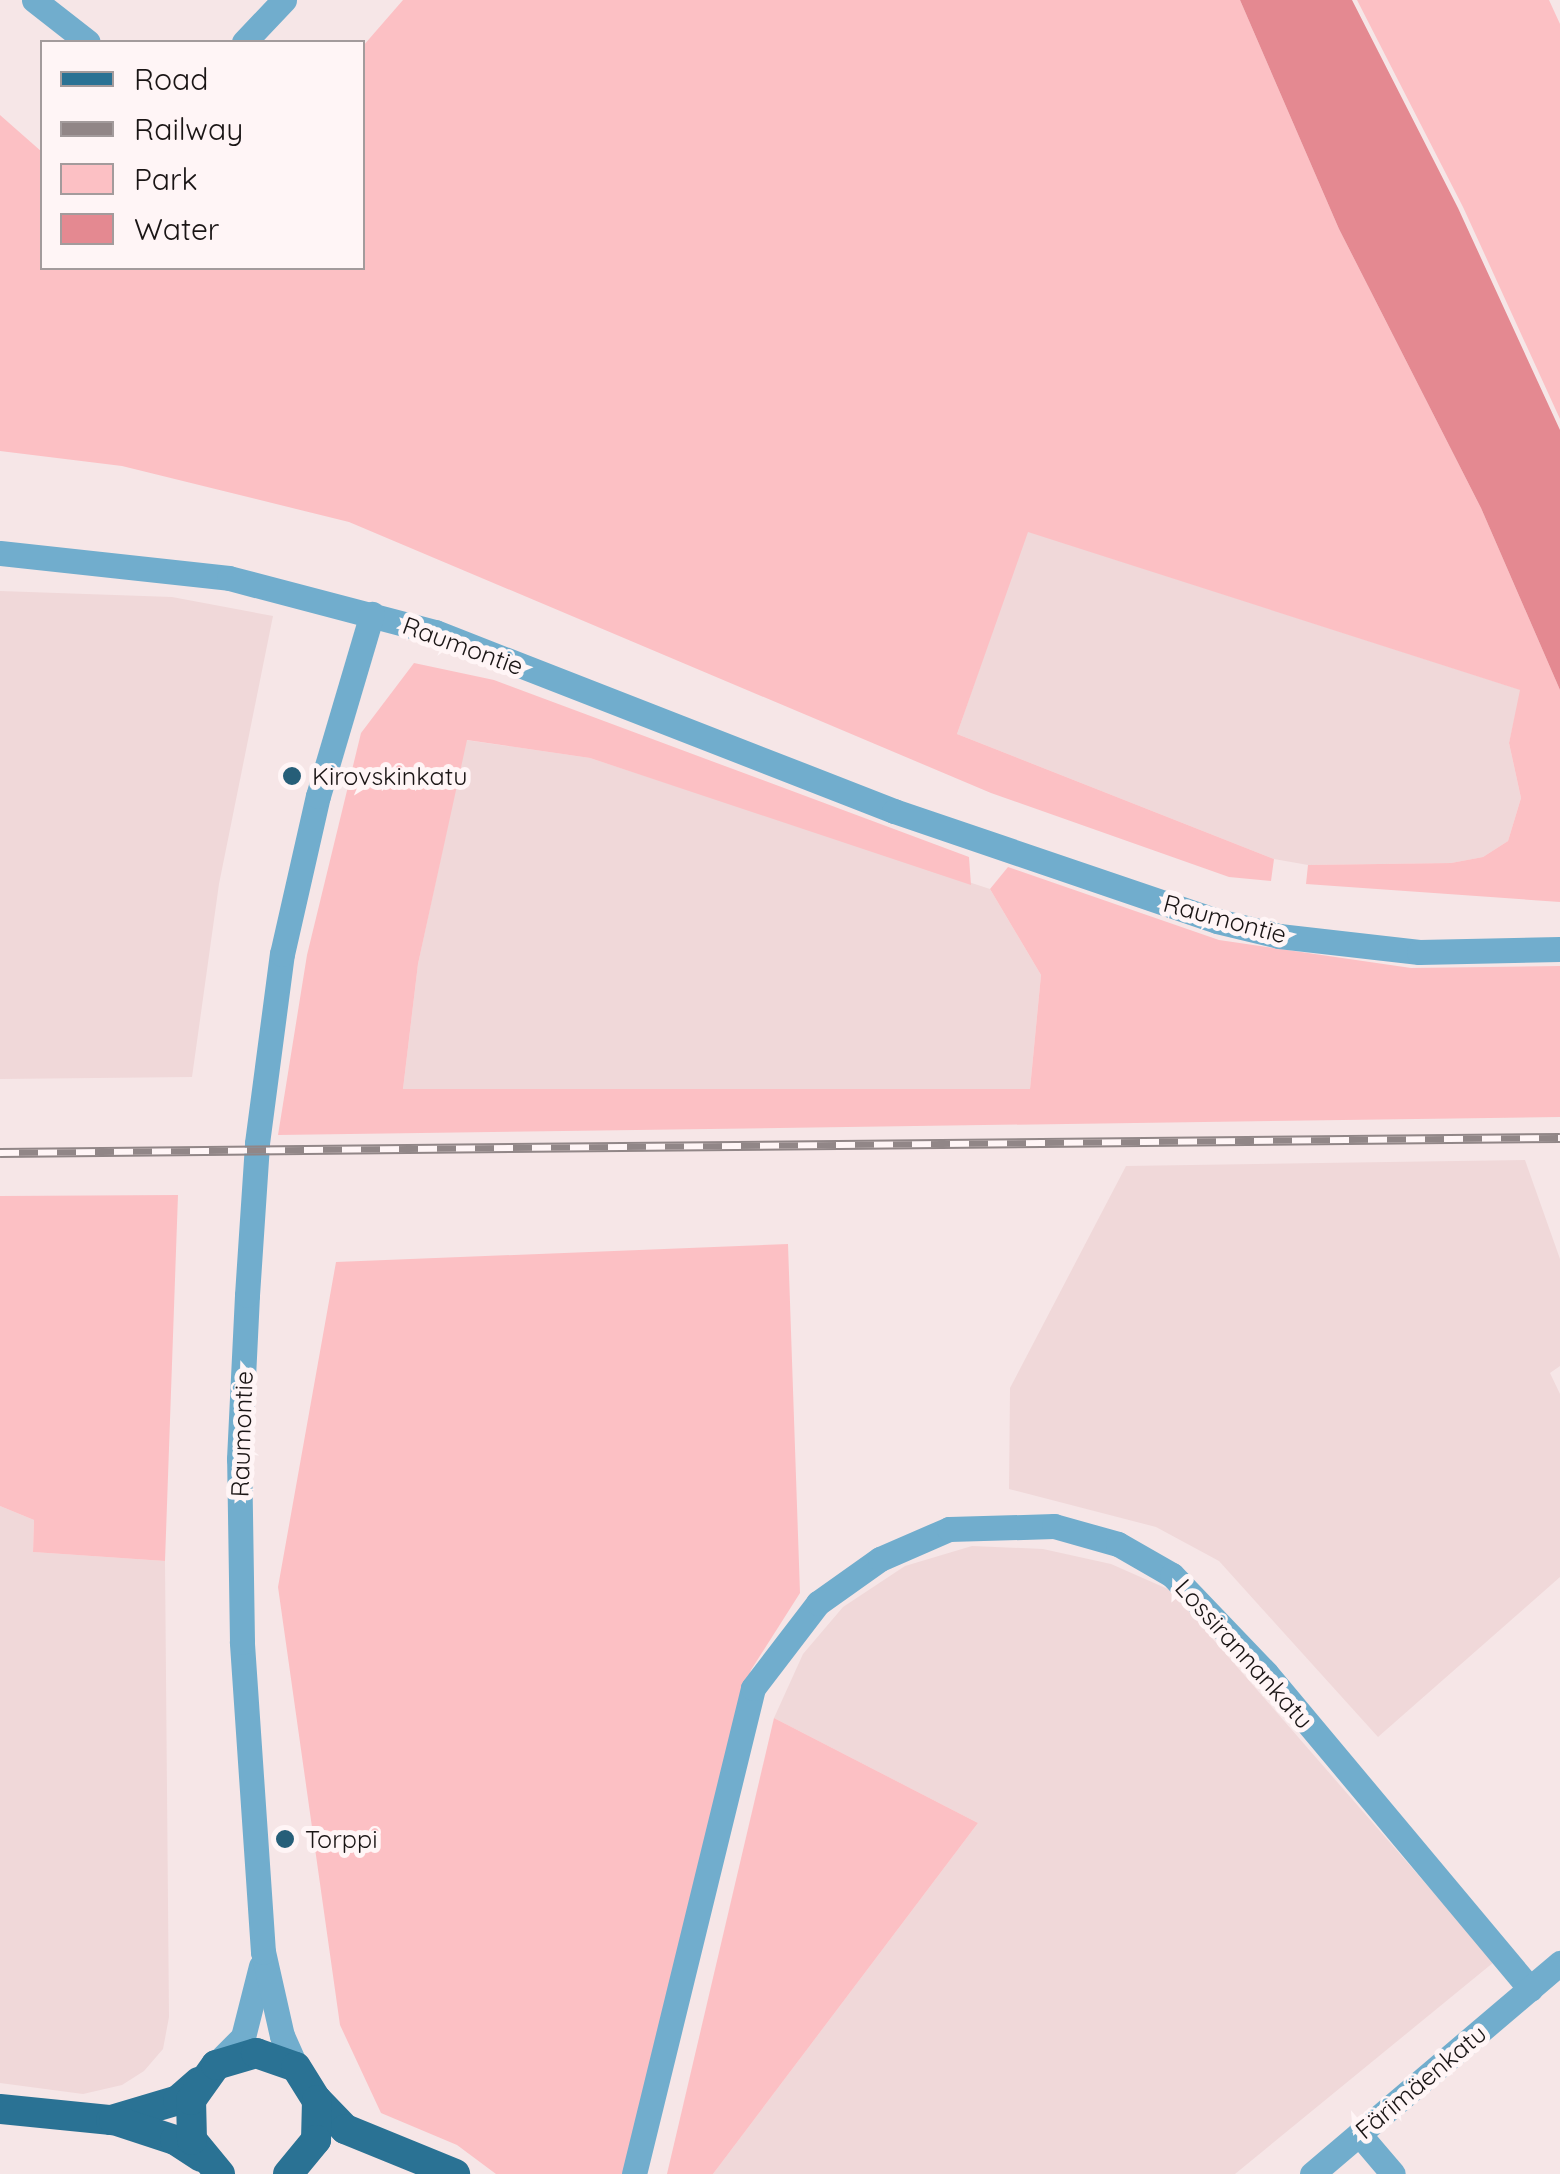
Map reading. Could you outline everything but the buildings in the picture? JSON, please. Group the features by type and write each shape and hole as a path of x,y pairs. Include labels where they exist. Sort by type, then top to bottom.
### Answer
{"main road":[{"path":"112,2120 178,2100 208,2073 256,2053 296,2068 345,2129 455,2174"},
{"path":"208,2073 188,2120 213,2169"},
{"path":"295,2169 316,2140 318,2100"},
{"path":"0,2108 112,2120 175,2140 213,2169"},
{"path":"295,2169 342,2151 401,2154"}],"street":[{"path":"34,0 85,40"},
{"path":"246,40 284,0"},
{"path":"0,553 230,578 372,614"},
{"name":"Raumontie","path":"296,2068 264,1952 242,1642 239,1459 257,1143 282,954 318,796 372,614 435,632 994,847 1217,921 1279,936 1419,952 1560,950"},
{"name":"Lossirannankatu","path":"634,2174 753,1688 818,1602 880,1559 950,1528 1054,1526 1118,1544 1172,1575 1266,1673 1530,1990"},
{"name":"Raumontie","path":"208,2073 243,2037 264,1952"},
{"name":"Färimäenkatu","path":"1312,2174 1560,1963"},
{"path":"1359,2134 1393,2174"}],"shaded area":[{"path":"1027,531 1521,690 1509,743 1521,798 1508,841 1483,857 1451,863 1308,865 1274,859 957,734"},
{"path":"0,591 172,597 273,616 219,884 192,1077 0,1079"},
{"path":"466,740 590,758 990,889 1041,975 1030,1089 403,1089 418,964"},
{"path":"1525,1160 1560,1259 1560,1366 1550,1373 1560,1394 1560,1577 1378,1737 1219,1561 1156,1527 1009,1489 1010,1388 1126,1166"},
{"path":"0,1506 34,1520 33,1552 165,1561 169,2017 163,2049 144,2071 122,2085 83,2094 0,2083"},
{"path":"972,1546 1043,1549 1111,1564 1170,1590 1494,1962 1235,2174 713,2174 978,1823 774,1718 803,1654 843,1607 905,1566"}],"green space":[{"path":"403,0 1240,0 1339,229 1481,508 1560,690 1560,902 1306,884 1308,865 1451,863 1483,857 1508,841 1521,798 1509,743 1520,690 1028,532 957,734 1274,859 1271,881 1229,877 991,793 349,522 122,466 0,451 0,115 40,150 40,270 365,270 365,44"},
{"path":"1357,0 1549,0 1560,24 1560,419 1463,207"},
{"path":"414,663 494,680 969,857 971,885 590,758 467,740 418,964 403,1089 1030,1089 1041,975 990,889 1008,867 1219,940 1411,968 1560,966 1560,1117 278,1135 307,955 361,733"},
{"path":"178,1195 165,1561 33,1552 34,1520 0,1506 0,1196"},
{"path":"788,1244 800,1593 751,1670 635,2155 622,2174 496,2174 457,2145 381,2113 340,2025 278,1587 336,1262"},
{"path":"774,1718 978,1823 713,2174 667,2174"}],"water":[{"path":"1240,0 1352,0 1458,208 1560,430 1560,690 1481,508 1339,229"}],"railway":[{"path":"0,1153 1560,1138"}],"place":[{"name":"Kirovskinkatu","path":"292,776"},
{"name":"Torppi","path":"285,1839"}]}
